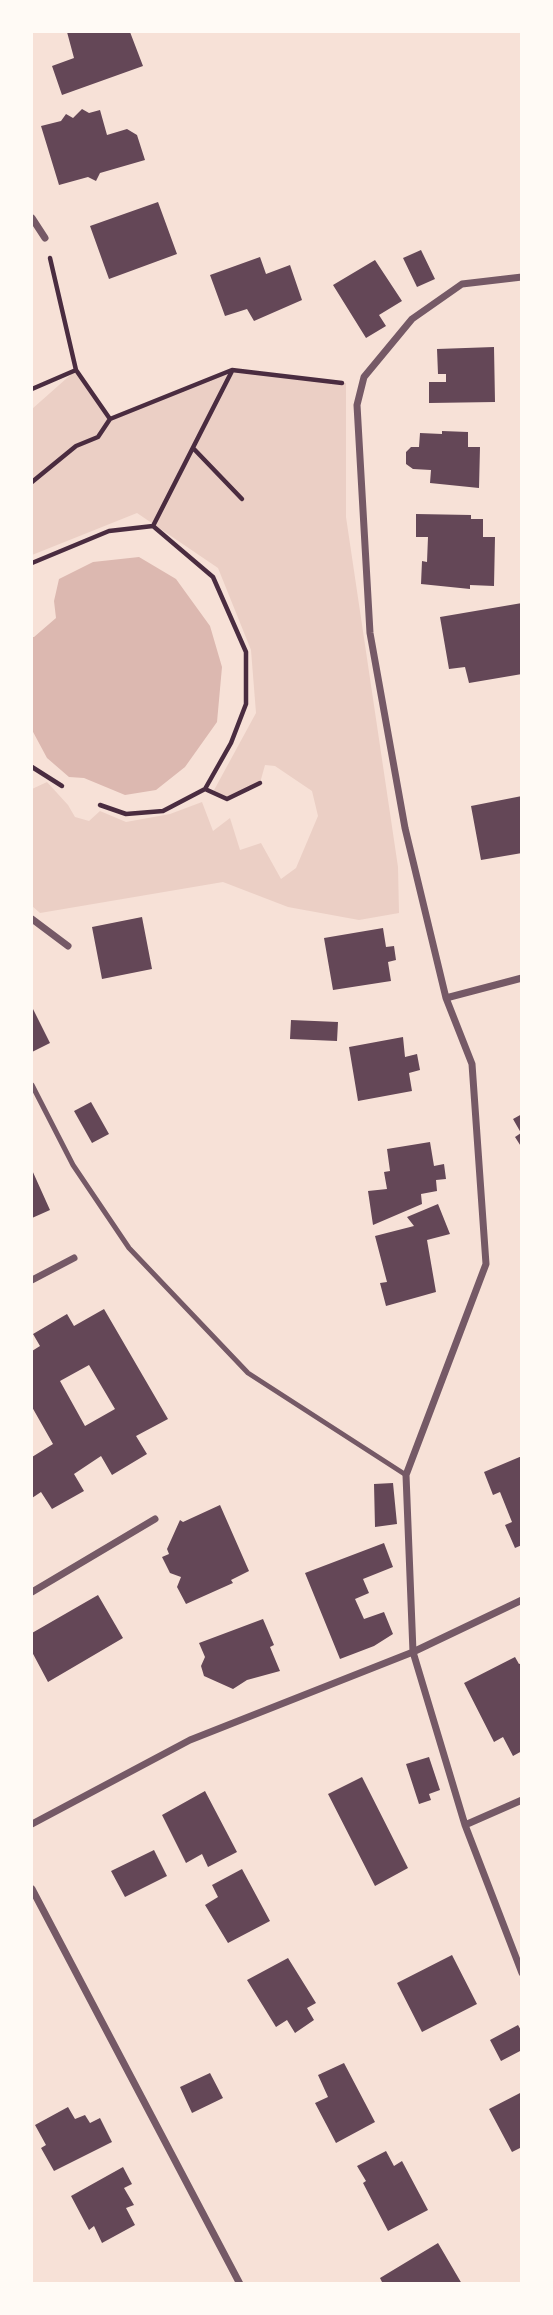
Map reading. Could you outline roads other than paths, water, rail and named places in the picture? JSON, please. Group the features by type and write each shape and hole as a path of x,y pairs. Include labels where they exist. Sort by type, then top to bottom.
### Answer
{"street":[{"path":"32,218 45,238"},
{"path":"522,277 463,284 412,319 364,377 357,405 370,632 405,828 446,998 472,1064 486,1264 406,1475 413,1652 464,1825 522,1973"},
{"path":"32,919 68,946"},
{"path":"446,998 522,978"},
{"path":"32,1280 74,1258"},
{"path":"32,1592 155,1519"},
{"path":"32,1824 190,1740 413,1652 522,1600"},
{"path":"464,1825 522,1800"},
{"path":"32,1889 240,2284"}],"lane":[{"path":"32,1085 73,1166 130,1248 248,1373 406,1475"}]}
